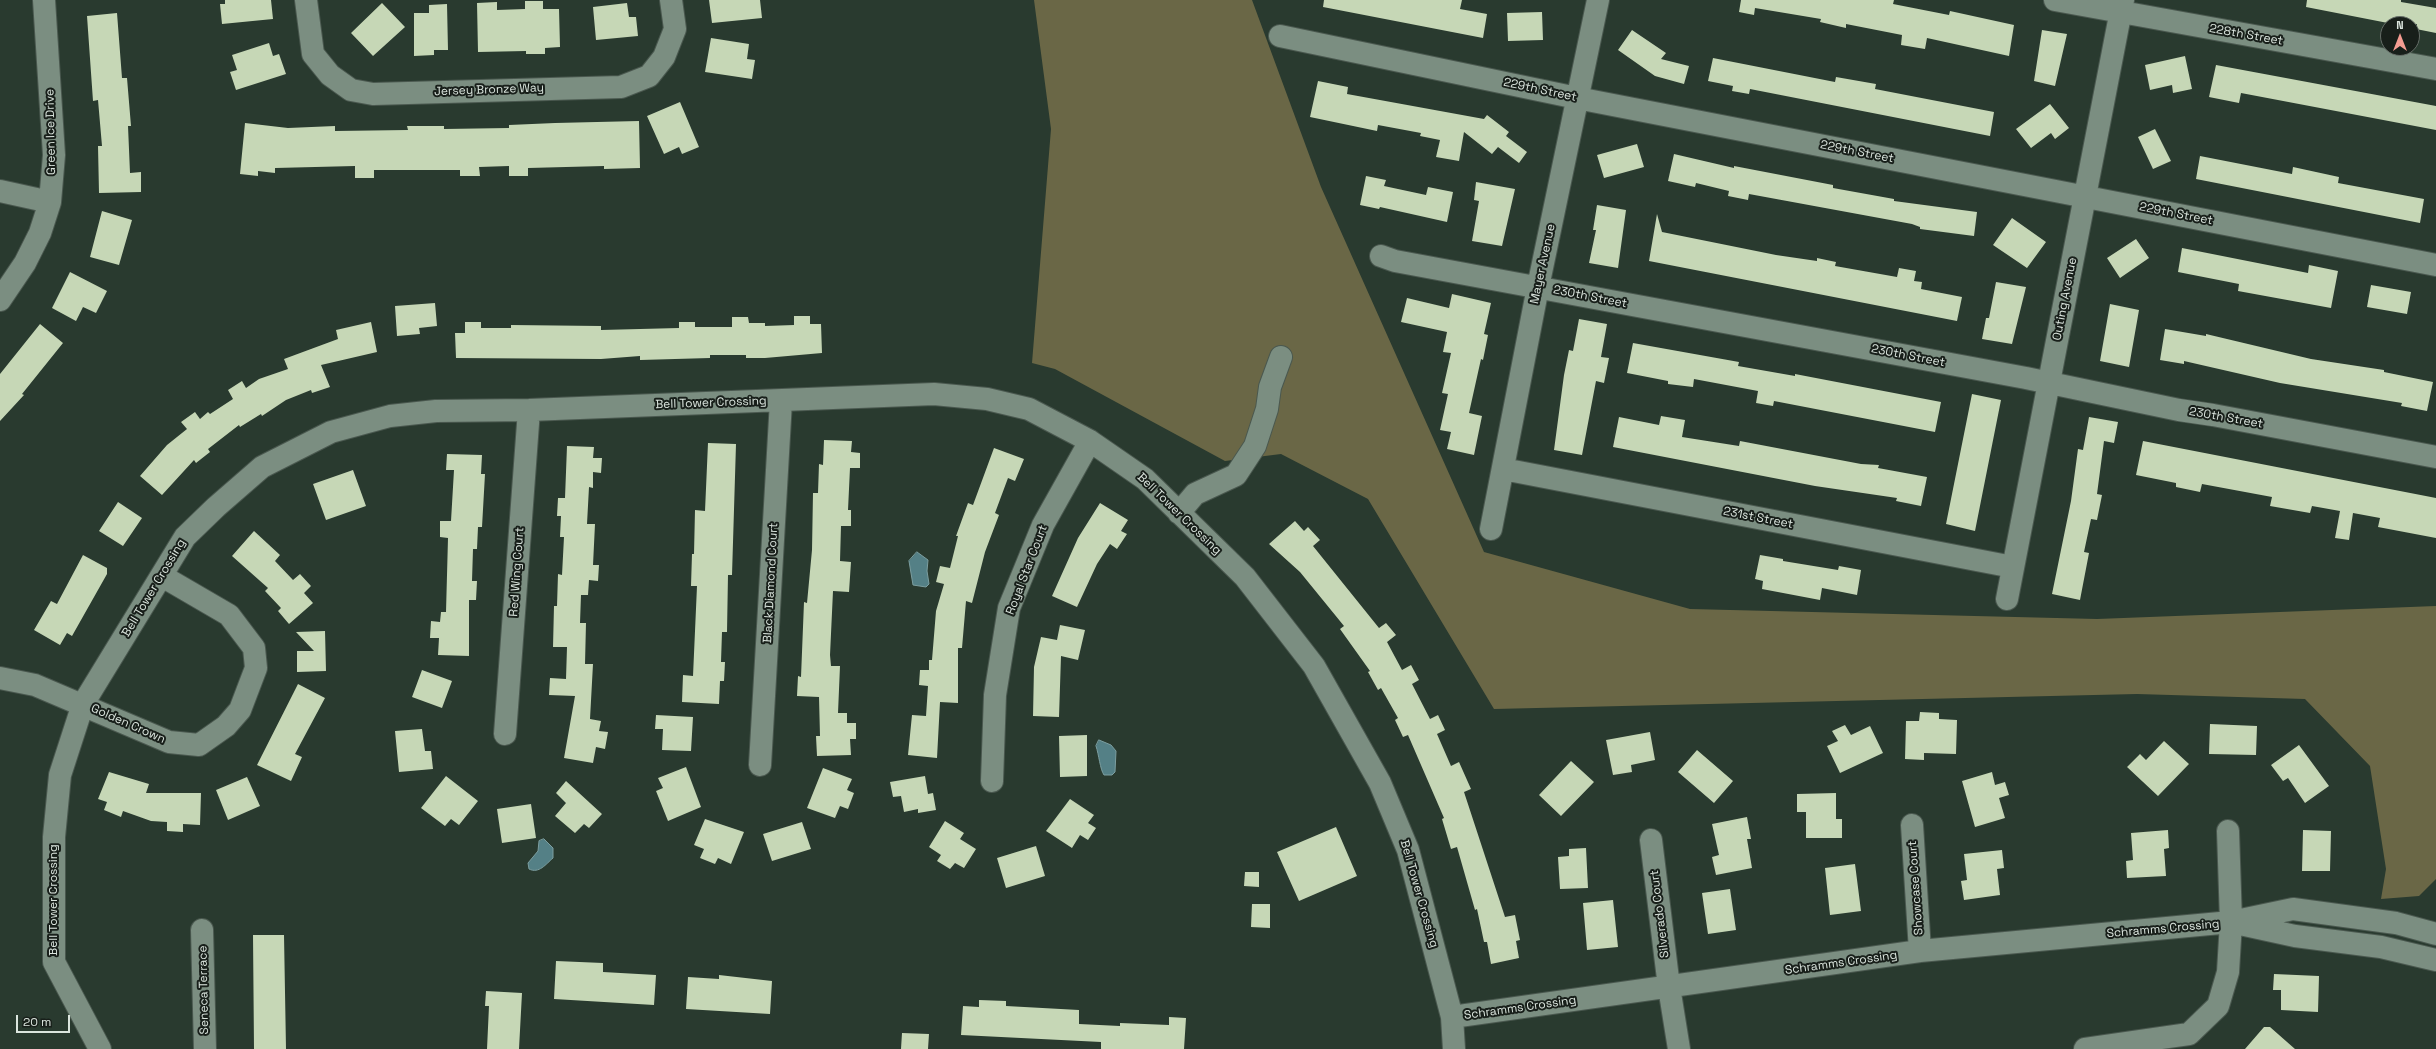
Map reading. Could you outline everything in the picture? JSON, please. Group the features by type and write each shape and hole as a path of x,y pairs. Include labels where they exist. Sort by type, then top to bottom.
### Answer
{"street":[{"name":"Green Ice Drive","path":"0,300 25,264 40,233 50,202 54,155 44,0"},
{"name":"Jersey Bronze Way","path":"306,0 313,54 330,75 351,90 373,94 621,86 648,76 664,57 675,28 671,0"},
{"name":"Mayer Avenue","path":"1491,529 1504,469 1538,287 1598,0"},
{"name":"228th Street","path":"2055,0 2123,7 2436,69"},
{"name":"Outing Avenue","path":"2007,599 2050,383 2084,196 2123,7"},
{"name":"229th Street","path":"1280,36 1577,98 2436,265"},
{"path":"0,191 50,202"},
{"name":"230th Street","path":"1381,256 1395,261 2050,383 2179,410 2214,415 2436,457"},
{"path":"1179,513 1195,494 1236,475 1255,446 1267,410 1270,387 1281,357"},
{"name":"Bell Tower Crossing","path":"100,1049 54,962 54,837 60,774 83,704 185,538 237,488 262,468 331,432 390,416 436,411 529,410 934,394 987,399 1029,409 1090,441 1145,479 1245,577 1314,666 1380,783 1408,850 1452,1017 1454,1049"},
{"name":"Black Diamond Court","path":"760,765 782,401"},
{"name":"Red Wing Court","path":"505,734 529,410"},
{"name":"Royal Star Court","path":"992,782 995,695 1009,608 1043,525 1090,441"},
{"name":"231st Street","path":"1504,469 2013,567"},
{"name":"Golden Crown","path":"0,678 35,685 83,704 169,742 199,745 226,726 240,710 256,668 254,648 229,615 162,576"},
{"name":"Showcase Court","path":"1912,825 1920,951"},
{"path":"2085,1049 2189,1034 2218,1006 2228,972 2231,922 2228,831"},
{"name":"Silverado Court","path":"1651,840 1669,987 1680,1049"},
{"name":"Schramms Crossing","path":"1452,1017 1920,951 2231,922 2293,910 2396,923 2432,931"},
{"name":"Schramms Crossing","path":"2231,922 2295,936 2381,947 2436,960"},
{"name":"Seneca Terrace","path":"202,930 205,1049"}],"shaded area":[{"path":"1034,0 1252,0 1321,187 1484,552 1690,609 2097,619 2436,606 2436,879 2419,896 2381,899 2386,869 2370,766 2305,699 2137,694 1494,709 1368,499 1281,454 1225,461 1055,369 1032,363 1051,129"}],"water":[{"path":"917,552 928,560 927,571 929,584 926,587 913,585 909,561"},
{"path":"1099,740 1111,745 1116,751 1115,772 1112,775 1104,775 1096,746"},
{"path":"544,839 553,848 553,858 539,869 529,869 528,863 538,851 539,841"}],"building":[{"path":"225,0 271,0 273,19 222,24 220,4 225,4"},
{"path":"709,0 760,0 762,18 712,23"},
{"path":"1324,0 1462,0 1460,9 1487,14 1483,38 1323,7"},
{"path":"1741,0 1894,0 1893,4 1949,15 1950,11 2014,25 2009,56 1927,38 1925,49 1901,45 1902,35 1846,24 1846,28 1820,22 1821,19 1755,8 1754,15 1739,12"},
{"path":"2307,0 2401,0 2401,2 2436,8 2436,33 2420,30 2420,16 2380,16 2380,21 2306,7"},
{"path":"525,1 543,1 543,9 559,9 560,47 545,48 545,54 526,54 526,51 478,52 477,3 497,2 497,10 525,9"},
{"path":"382,3 405,27 373,56 351,33"},
{"path":"627,3 629,17 636,17 638,36 596,40 593,7"},
{"path":"447,4 448,50 434,50 434,55 414,56 414,13 429,13 429,5"},
{"path":"1542,12 1543,40 1508,41 1507,13"},
{"path":"117,13 122,78 127,78 131,126 128,126 130,173 141,172 141,192 99,193 98,146 102,146 98,100 93,101 87,16"},
{"path":"1632,30 1666,53 1661,59 1689,66 1684,84 1655,76 1618,50"},
{"path":"2042,30 2067,34 2055,86 2034,81"},
{"path":"711,38 749,44 747,59 755,60 752,79 705,72"},
{"path":"269,43 273,56 279,54 286,74 236,90 230,72 237,70 232,55"},
{"path":"2185,56 2192,89 2173,93 2172,85 2150,90 2145,65"},
{"path":"1713,58 1835,82 1836,77 1876,84 1875,89 1994,112 1990,136 1750,89 1749,94 1732,91 1733,86 1708,81"},
{"path":"2216,65 2436,106 2436,130 2241,93 2239,103 2209,97"},
{"path":"1318,81 1348,87 1347,94 1484,119 1487,115 1509,132 1506,136 1527,152 1519,163 1498,147 1492,154 1464,132 1459,161 1436,157 1440,140 1420,136 1421,133 1378,125 1377,131 1310,117"},
{"path":"680,102 699,147 682,154 679,147 664,154 647,116"},
{"path":"2050,104 2069,128 2055,139 2051,133 2031,148 2016,129"},
{"path":"639,121 640,168 604,169 604,166 528,168 528,176 509,176 509,166 479,167 480,176 460,176 460,170 374,170 374,178 355,178 355,166 275,168 275,173 258,171 258,176 240,174 245,123 288,128 335,126 335,131 408,130 407,126 444,126 444,129 509,128 509,125"},
{"path":"2155,129 2171,161 2153,169 2138,137"},
{"path":"1637,144 1644,167 1604,178 1597,155"},
{"path":"1674,154 1734,168 1734,166 1833,185 1833,188 1894,199 1894,201 1977,212 1974,236 1920,229 1920,227 1912,224 1749,194 1748,200 1728,196 1729,191 1696,183 1695,187 1668,181"},
{"path":"2200,156 2292,174 2293,167 2339,177 2338,183 2424,199 2420,223 2196,179"},
{"path":"1366,176 1386,180 1384,186 1426,195 1428,187 1453,192 1447,222 1380,207 1379,209 1360,205"},
{"path":"1476,182 1515,189 1502,246 1472,241 1479,201 1474,200"},
{"path":"1597,205 1626,210 1618,268 1589,263 1596,230 1593,230"},
{"path":"102,211 132,220 119,265 90,257"},
{"path":"1657,214 1662,232 1776,255 1817,261 1817,258 1836,262 1835,266 1897,277 1899,268 1916,271 1914,281 1922,282 1921,289 1962,297 1957,321 1649,261"},
{"path":"2012,218 2046,242 2027,268 1993,245"},
{"path":"2136,239 2149,258 2120,278 2107,258"},
{"path":"2182,248 2308,273 2309,265 2338,271 2331,308 2238,291 2239,284 2178,272"},
{"path":"70,272 107,291 96,313 83,307 76,321 52,308"},
{"path":"1996,282 2026,287 2012,344 1982,339 1986,318 1989,318"},
{"path":"2371,285 2411,292 2407,314 2367,307"},
{"path":"1452,294 1491,303 1484,334 1488,335 1483,360 1481,359 1469,413 1482,416 1474,455 1447,449 1451,432 1440,430 1448,394 1442,393 1451,353 1443,352 1447,332 1401,322 1407,298 1449,308"},
{"path":"435,303 437,326 419,328 420,334 397,336 395,306"},
{"path":"2110,304 2139,310 2129,367 2100,361"},
{"path":"794,316 810,316 810,324 821,324 822,353 765,358 746,358 746,355 710,355 710,358 640,360 640,356 601,359 456,358 455,333 465,333 465,322 481,322 481,328 511,328 511,325 601,326 601,330 679,328 679,322 695,322 695,327 732,327 732,317 748,317 749,323 765,323 765,326 794,325"},
{"path":"1579,319 1607,324 1601,357 1609,358 1604,383 1596,381 1582,455 1554,450 1564,375 1569,350 1573,351"},
{"path":"371,322 377,352 321,365 330,387 312,393 311,390 286,400 262,416 261,414 240,427 239,425 208,449 210,452 196,463 194,460 162,495 140,476 167,445 187,429 181,422 195,412 200,419 208,412 210,414 233,399 228,390 242,381 246,388 259,379 288,369 284,359 338,339 336,330"},
{"path":"40,324 63,343 22,394 24,395 0,421 0,374"},
{"path":"2165,329 2206,336 2206,334 2311,359 2384,370 2384,372 2433,382 2427,411 2401,406 2402,403 2280,383 2184,361 2184,364 2160,360"},
{"path":"1633,343 1739,362 1738,366 1795,376 1795,374 1941,402 1935,432 1774,401 1773,406 1756,403 1758,391 1694,379 1693,387 1668,384 1668,381 1627,373"},
{"path":"1972,394 2001,400 1975,531 1946,524"},
{"path":"1661,416 1685,420 1682,437 1739,446 1740,441 1861,464 1879,465 1878,468 1927,477 1921,506 1896,501 1897,498 1815,486 1613,447 1619,417 1659,425"},
{"path":"2089,417 2118,422 2114,443 2104,441 2097,494 2102,495 2097,520 2091,519 2084,552 2089,553 2080,600 2052,594 2071,501 2078,449 2083,450"},
{"path":"824,440 852,441 851,452 860,453 860,468 850,468 848,510 851,510 851,526 841,526 840,561 851,562 849,592 833,591 830,655 831,666 840,666 838,713 847,713 847,723 856,723 856,739 850,739 851,755 817,756 816,736 820,736 819,697 797,696 798,676 801,677 804,602 807,603 812,550 813,493 818,493 819,464 823,465"},
{"path":"2143,441 2436,498 2436,538 2378,527 2380,518 2353,513 2349,540 2335,538 2340,511 2312,506 2310,513 2270,506 2272,497 2202,484 2200,492 2176,487 2176,483 2136,475"},
{"path":"708,443 736,444 732,575 728,575 727,632 722,632 721,662 725,662 724,681 720,681 719,704 682,702 683,675 693,676 697,586 691,586 692,554 694,554 695,510 705,511"},
{"path":"567,446 594,447 593,458 602,458 601,473 593,472 593,488 589,487 587,524 595,524 593,565 599,565 598,581 589,580 588,595 581,595 580,623 586,623 585,664 593,664 590,719 601,721 599,731 608,732 605,749 596,747 593,763 564,758 575,696 549,695 550,678 566,679 567,647 553,647 554,606 557,606 558,574 562,575 564,537 560,537 561,516 557,516 558,498 565,498"},
{"path":"994,448 1024,459 1015,481 1008,478 995,513 999,515 985,552 972,603 966,601 962,648 958,648 958,703 940,702 937,758 908,755 912,715 926,716 928,686 919,685 920,670 929,670 929,660 932,660 936,611 944,584 936,582 940,566 950,568 958,536 956,536 968,503 973,505"},
{"path":"447,454 482,455 481,474 485,474 482,527 478,527 477,549 473,549 472,581 477,581 476,600 469,600 469,656 438,655 439,638 430,638 431,621 440,622 441,612 446,612 448,538 440,537 440,521 451,521 454,470 446,470"},
{"path":"353,470 366,506 326,520 313,484"},
{"path":"118,502 142,518 123,546 99,531"},
{"path":"1100,503 1128,520 1121,531 1127,534 1117,549 1110,544 1097,564 1077,607 1052,596 1078,538"},
{"path":"1295,521 1304,531 1308,527 1320,540 1313,546 1379,628 1386,623 1396,635 1387,642 1402,670 1411,665 1419,680 1412,684 1430,719 1438,715 1445,730 1437,734 1451,766 1459,762 1471,789 1464,792 1505,917 1515,915 1520,940 1516,941 1519,958 1491,964 1487,942 1484,942 1477,909 1475,910 1457,847 1451,849 1442,819 1444,818 1408,735 1403,737 1395,720 1398,718 1381,688 1378,690 1368,672 1370,671 1340,629 1344,626 1300,572 1269,544"},
{"path":"254,531 280,555 275,561 293,580 300,574 311,586 304,593 313,603 289,624 278,611 281,608 265,591 268,588 232,556"},
{"path":"83,555 107,568 107,574 72,636 67,633 60,645 34,630 51,601 57,604"},
{"path":"1760,555 1783,559 1783,561 1838,570 1839,566 1861,570 1857,595 1822,588 1820,600 1762,589 1763,581 1755,579"},
{"path":"1060,625 1085,630 1078,660 1061,656 1059,717 1033,716 1034,667 1041,637 1057,640"},
{"path":"325,631 326,671 297,672 297,651 314,651 296,632"},
{"path":"422,670 452,681 442,708 412,697"},
{"path":"298,684 325,698 295,754 302,757 291,781 257,765"},
{"path":"1920,712 1939,713 1939,719 1957,720 1956,754 1924,753 1924,760 1905,759 1906,721 1919,721"},
{"path":"656,715 693,717 691,751 662,750 663,729 655,729"},
{"path":"2210,724 2257,726 2256,755 2209,754"},
{"path":"1845,725 1851,735 1870,726 1883,753 1840,773 1827,746 1838,741 1832,731"},
{"path":"422,729 425,751 431,751 433,769 399,772 395,731"},
{"path":"1650,732 1655,760 1631,765 1632,772 1613,775 1606,740"},
{"path":"1087,735 1087,776 1060,777 1059,736"},
{"path":"2164,741 2189,764 2158,796 2127,767 2140,754 2146,760"},
{"path":"2299,745 2329,786 2305,803 2288,778 2283,781 2271,765"},
{"path":"1697,750 1733,781 1714,803 1678,772"},
{"path":"1571,761 1594,782 1561,816 1539,795"},
{"path":"686,767 701,807 668,821 656,791 663,788 658,778"},
{"path":"823,768 852,779 847,790 854,793 848,809 840,806 835,818 807,808"},
{"path":"109,772 149,784 146,793 201,793 200,825 183,824 183,832 167,831 167,822 151,821 123,811 121,817 104,810 107,802 98,799"},
{"path":"1992,772 1995,785 2005,782 2009,795 1999,798 2005,818 1975,827 1962,781"},
{"path":"446,776 478,801 459,825 451,819 445,826 421,808"},
{"path":"925,776 928,794 933,793 936,810 918,813 918,809 904,812 901,796 893,797 890,782"},
{"path":"247,777 260,806 228,820 216,790"},
{"path":"566,781 602,814 589,828 584,824 575,833 555,816 566,803 556,793"},
{"path":"1836,793 1836,819 1842,819 1842,838 1806,838 1806,812 1797,812 1797,794"},
{"path":"1070,799 1094,815 1088,823 1096,828 1088,840 1080,835 1072,848 1046,831"},
{"path":"531,804 536,838 502,843 497,809"},
{"path":"1747,817 1751,839 1747,839 1752,868 1716,875 1712,857 1719,855 1712,824"},
{"path":"705,819 744,832 731,864 718,858 715,864 700,858 704,849 694,845"},
{"path":"945,821 964,833 960,839 976,849 964,868 955,863 950,869 937,861 941,855 929,847"},
{"path":"802,822 811,849 772,861 763,834"},
{"path":"1336,827 1357,876 1299,901 1277,852"},
{"path":"2168,830 2169,848 2164,849 2166,876 2127,878 2126,861 2133,860 2131,833"},
{"path":"2303,830 2331,831 2330,871 2302,871"},
{"path":"1036,846 1045,876 1006,888 997,858"},
{"path":"1586,848 1588,888 1560,889 1558,857 1569,856 1569,849"},
{"path":"2002,850 2004,868 1997,869 2000,895 1964,900 1961,881 1967,880 1964,854"},
{"path":"1855,864 1861,911 1830,915 1825,868"},
{"path":"1245,872 1259,872 1259,887 1244,886"},
{"path":"1730,889 1736,930 1708,934 1702,893"},
{"path":"1613,900 1618,947 1587,950 1583,903"},
{"path":"1252,904 1270,904 1270,928 1251,927"},
{"path":"253,935 284,935 286,1049 254,1049"},
{"path":"556,961 603,963 603,972 656,975 654,1005 554,999"},
{"path":"2274,974 2319,976 2318,1012 2281,1010 2281,990 2273,990"},
{"path":"719,975 772,981 770,1014 686,1009 688,977 719,979"},
{"path":"486,991 522,993 519,1049 487,1049 489,1006 485,1006"},
{"path":"979,1000 1006,1001 1006,1006 1079,1010 1079,1024 1120,1026 1120,1023 1169,1025 1169,1017 1186,1018 1184,1049 1101,1049 1101,1042 961,1035 963,1006 979,1007"},
{"path":"2264,1027 2270,1027 2295,1049 2245,1049"},
{"path":"902,1033 929,1034 928,1049 901,1049"}]}
